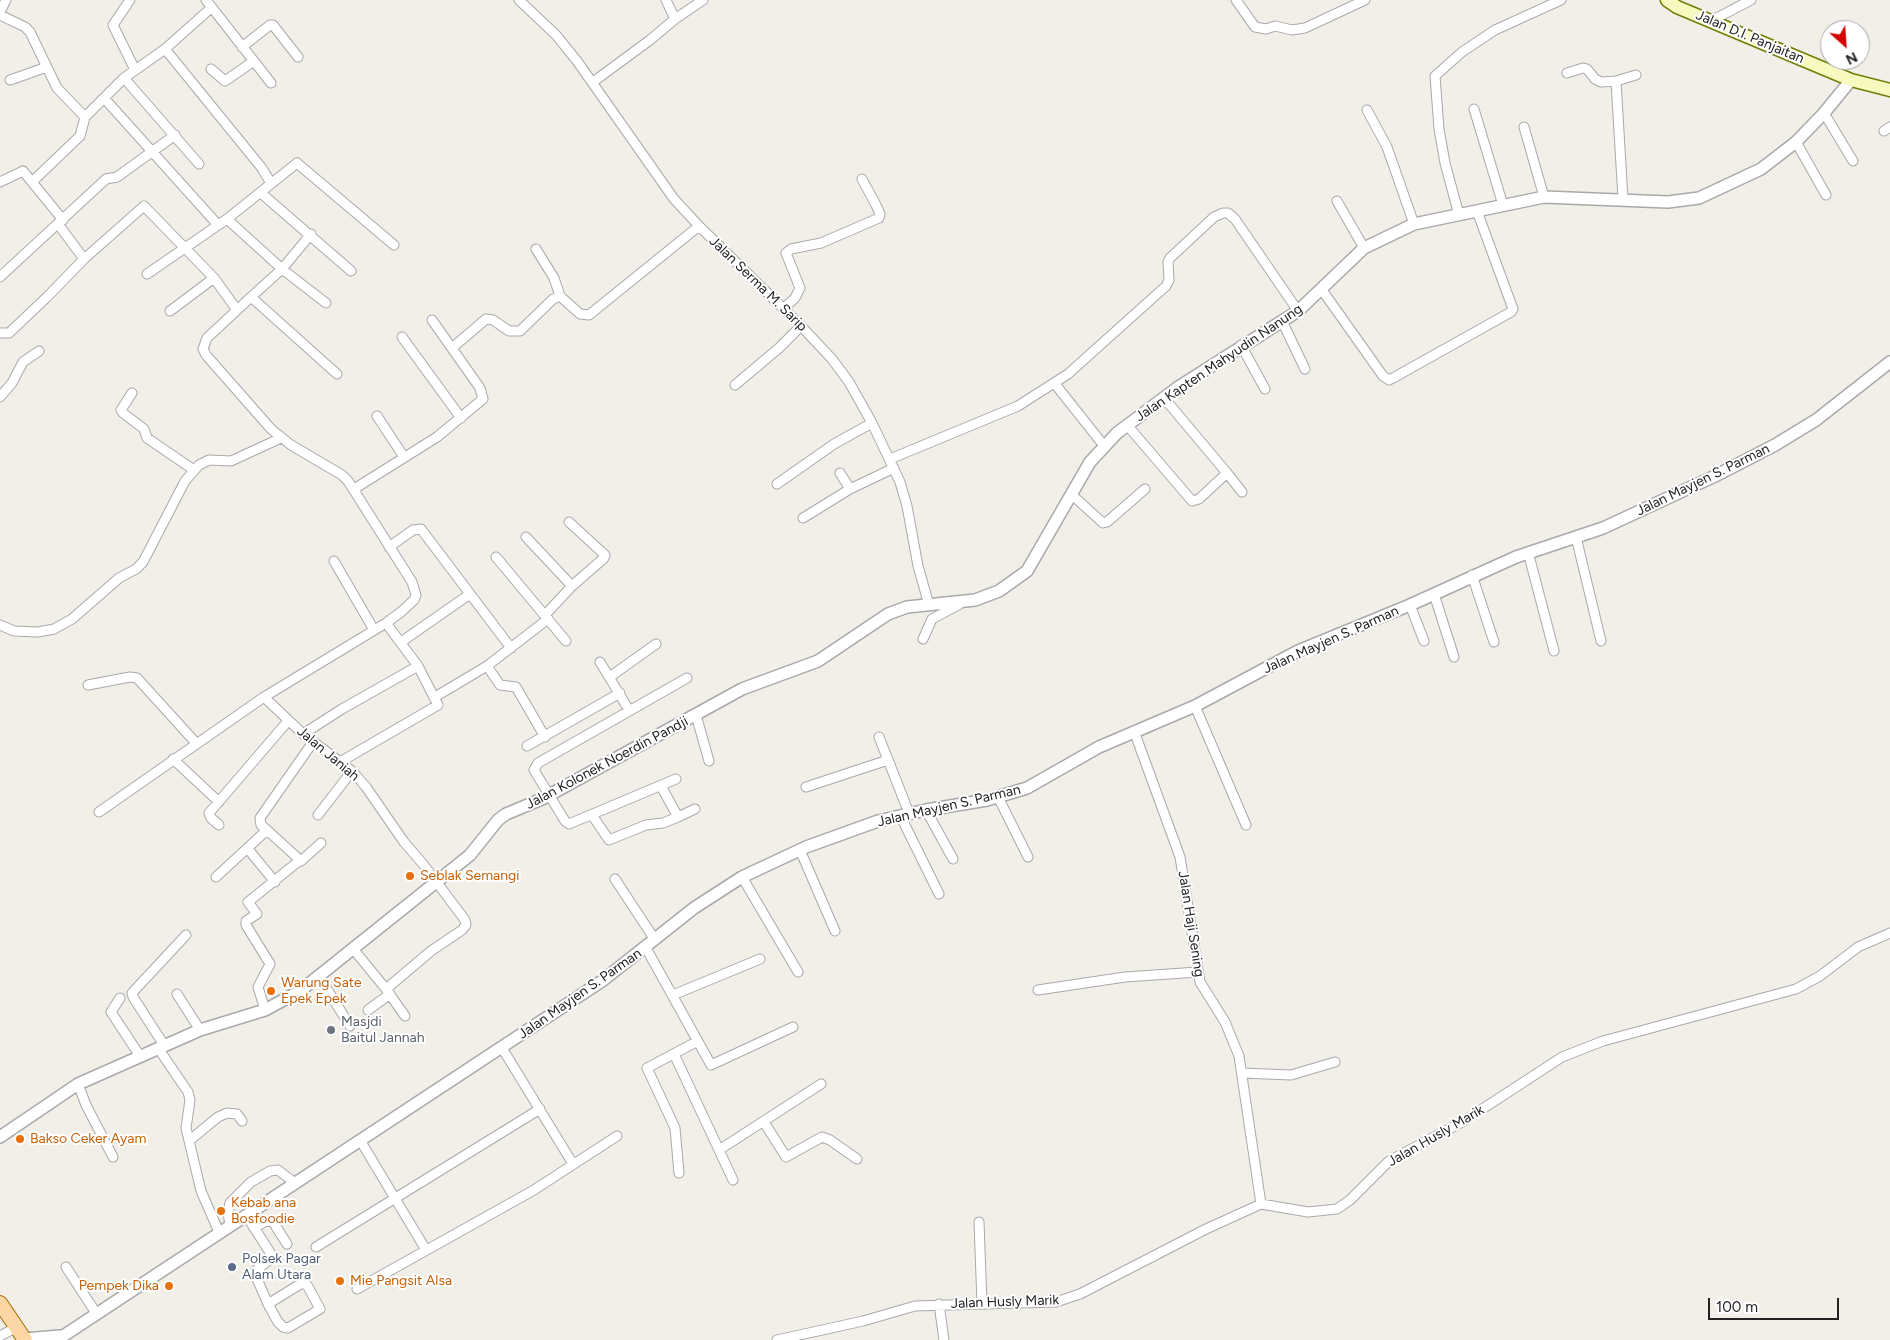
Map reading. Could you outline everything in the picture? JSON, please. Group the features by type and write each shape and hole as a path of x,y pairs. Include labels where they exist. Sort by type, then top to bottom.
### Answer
{"main road":[{"name":"Jalan D.I. Panjaitan","path":"1667,0 1677,7 1850,80 1890,90"},
{"path":"0,1303 22,1335"}],"street":[{"path":"6,0 0,12 30,32 56,88 84,118"},
{"path":"130,0 113,25 135,70"},
{"name":"Jalan Serma M. Sarip","path":"519,0 556,35 594,82 659,180 698,226 802,326 832,359 849,382 892,464 908,506 918,566 929,605"},
{"path":"666,0 675,19"},
{"path":"594,82 675,19 703,0"},
{"path":"1236,0 1255,27 1266,29 1275,26 1292,30 1305,28 1365,0"},
{"path":"1459,215 1445,163 1439,129 1436,76 1462,52 1496,30 1561,0"},
{"path":"1711,21 1751,0"},
{"path":"32,182 80,136 84,118 124,78 165,49 209,4 271,83"},
{"path":"242,47 270,25 273,25 298,57"},
{"path":"165,49 261,167 271,183"},
{"path":"211,69 225,81 254,61"},
{"path":"10,80 47,67"},
{"path":"1567,73 1583,68 1587,69 1595,80 1602,82 1616,81 1636,75"},
{"path":"124,78 199,164"},
{"name":"Jalan Kapten Mahyudin Nanung","path":"929,605 965,601 999,592 1027,571 1090,462 1105,446 1127,425 1164,398 1242,345 1298,311 1364,248 1414,224 1544,197 1668,202 1699,198 1761,168 1796,142 1824,113 1850,80"},
{"path":"1616,81 1623,199"},
{"path":"104,98 218,225"},
{"path":"1474,109 1503,205"},
{"path":"1366,110 1387,147 1414,224"},
{"path":"1824,113 1853,161"},
{"path":"1524,127 1544,197"},
{"path":"0,276 106,179 117,177 174,135"},
{"path":"1796,142 1826,194"},
{"path":"147,274 227,219 271,183 300,163 332,194 394,245"},
{"path":"0,182 23,171 61,222 84,258"},
{"path":"784,308 795,298 800,288 786,253 791,249 821,243 879,218 880,214 862,179"},
{"path":"261,193 352,271"},
{"path":"1337,201 1364,248"},
{"path":"0,333 4,335 9,333 84,258 144,206 214,278 237,310"},
{"path":"1322,290 1383,376 1389,380 1393,378 1511,312 1513,309 1477,211"},
{"path":"803,518 892,464 1018,406 1054,384 1081,364 1112,333 1166,286 1169,280 1170,258 1214,217 1228,213 1235,219 1298,311"},
{"path":"227,219 282,268 326,303"},
{"path":"536,249 551,272 560,296 580,314 589,315 698,226"},
{"path":"99,812 264,697 386,623 414,600 416,595 412,582 389,548 354,489 342,474 281,438 222,375 203,349 207,338 282,268 311,234"},
{"path":"170,311 214,278"},
{"path":"452,348 486,318 509,331 520,331 553,299 560,296"},
{"path":"251,297 337,374"},
{"path":"354,489 437,437 480,403 483,394 432,320"},
{"path":"1282,321 1305,369"},
{"path":"735,385 802,326"},
{"path":"402,337 460,418"},
{"path":"1242,345 1265,389"},
{"path":"0,397 12,383 23,362 39,351"},
{"name":"Jalan Mayjen S. Parman","path":"59,1338 602,982 694,908 742,877 800,850 859,827 905,814 998,797 1040,782 1080,756 1195,706 1298,651 1410,605 1472,575 1528,552 1576,537 1634,514 1775,445 1816,420 1890,362"},
{"path":"1054,384 1105,446"},
{"path":"132,393 122,410 122,414 144,429 147,438 194,470"},
{"path":"1164,398 1242,492"},
{"path":"377,416 404,457"},
{"path":"777,484 834,444 872,423"},
{"path":"1127,425 1192,501 1199,499 1226,473"},
{"path":"0,625 14,631 38,632 54,629 72,619 119,578 136,568 145,557 186,481 194,470 209,460 231,461 281,438"},
{"path":"840,473 850,489"},
{"path":"1071,494 1103,523 1107,522 1145,490"},
{"path":"435,697 487,666 510,648 546,617 572,586 604,558 605,555 569,522"},
{"path":"389,548 413,530 421,529 510,648"},
{"path":"526,536 572,586"},
{"path":"1576,537 1601,641"},
{"path":"1528,552 1554,651"},
{"path":"496,558 566,641"},
{"path":"334,561 374,630"},
{"path":"1472,575 1494,642"},
{"path":"401,642 470,594"},
{"path":"1434,594 1454,657"},
{"path":"922,640 932,619 965,601"},
{"name":"Jalan Kolonek Noerdin Pandji","path":"0,1137 78,1084 200,1030 265,1010 285,1001 320,978 470,855 498,820 550,794 749,686 818,662 888,614 907,607 929,605"},
{"path":"1410,605 1424,641"},
{"path":"340,762 436,708 438,702 418,666 386,623"},
{"path":"610,676 656,644"},
{"path":"600,662 629,710"},
{"path":"303,734 342,709 418,666"},
{"path":"487,666 500,685 516,686 545,737"},
{"path":"88,685 130,677 137,678 196,743"},
{"path":"676,779 569,824 565,821 550,794 534,773 534,766 687,678"},
{"path":"526,746 620,693"},
{"name":"Jalan Janiah","path":"264,697 303,734 352,772 462,914 465,927 431,951 388,992"},
{"path":"1195,706 1246,825"},
{"path":"696,716 709,761"},
{"path":"219,825 209,815 288,721"},
{"name":"Jalan Haji Sening","path":"1134,731 1180,857 1200,982 1232,1036 1242,1073 1260,1204"},
{"path":"879,737 905,814 939,894"},
{"path":"299,861 261,825 260,818 313,742"},
{"path":"173,759 219,802"},
{"path":"806,787 888,760"},
{"path":"318,815 352,772"},
{"path":"661,786 678,817"},
{"path":"998,797 1028,857"},
{"path":"592,815 609,840 646,824 663,823 694,809"},
{"path":"926,810 953,859"},
{"path":"216,877 267,830"},
{"path":"265,1010 258,986 270,964 246,922 257,914 248,902 299,861 304,860 321,843"},
{"path":"248,849 275,882"},
{"path":"800,850 835,931"},
{"path":"742,877 798,972"},
{"path":"615,879 655,940"},
{"name":"Jalan Husly Marik","path":"776,1340 863,1321 915,1306 1041,1303 1068,1299 1206,1229 1260,1204 1308,1212 1337,1209 1350,1200 1390,1161 1464,1121 1562,1057 1603,1041 1796,989 1820,976 1858,947 1890,933"},
{"path":"186,935 132,993 189,1096 186,1122 201,1190 219,1232"},
{"path":"646,948 707,1061 713,1065 793,1027"},
{"path":"354,950 405,1016"},
{"path":"673,995 760,959"},
{"path":"1038,990 1125,977 1198,972"},
{"path":"320,978 350,1026"},
{"path":"368,1010 388,992"},
{"path":"177,994 200,1030"},
{"path":"120,998 112,1012 140,1056"},
{"path":"679,1173 675,1128 647,1068 698,1042"},
{"path":"502,1048 573,1164"},
{"path":"674,1054 733,1180"},
{"path":"1242,1073 1292,1075 1335,1062"},
{"path":"78,1084 86,1105 113,1157"},
{"path":"719,1150 821,1084"},
{"path":"316,1247 540,1108"},
{"path":"190,1140 218,1117 227,1113 237,1114 242,1121"},
{"path":"764,1122 786,1157 822,1137 830,1140 856,1159"},
{"path":"357,1289 534,1190 617,1136"},
{"path":"360,1140 426,1250"},
{"path":"230,1225 228,1213 230,1203 251,1182 270,1171 278,1170 295,1183"},
{"path":"246,1215 271,1254 270,1259 254,1272 268,1304 283,1327 288,1328 305,1320 320,1309 306,1285 302,1283 268,1304"},
{"path":"254,1228 266,1221 273,1222 287,1244"},
{"path":"978,1222 982,1304"},
{"path":"66,1267 96,1313"},
{"path":"939,1304 944,1340"},
{"path":"0,1336 22,1335 59,1338"}],"place":[{"name":"Seblak Semangi","path":"410,876"},
{"name":"Warung Sate Epek Epek","path":"271,991"},
{"name":"Masjdi Baitul Jannah","path":"331,1030"},
{"name":"Bakso Ceker Ayam","path":"20,1139"},
{"name":"Kebab ana Bosfoodie","path":"221,1211"},
{"name":"Polsek Pagar Alam Utara","path":"232,1267"},
{"name":"Mie Pangsit Alsa","path":"340,1281"},
{"name":"Pempek Dika","path":"169,1286"}]}
